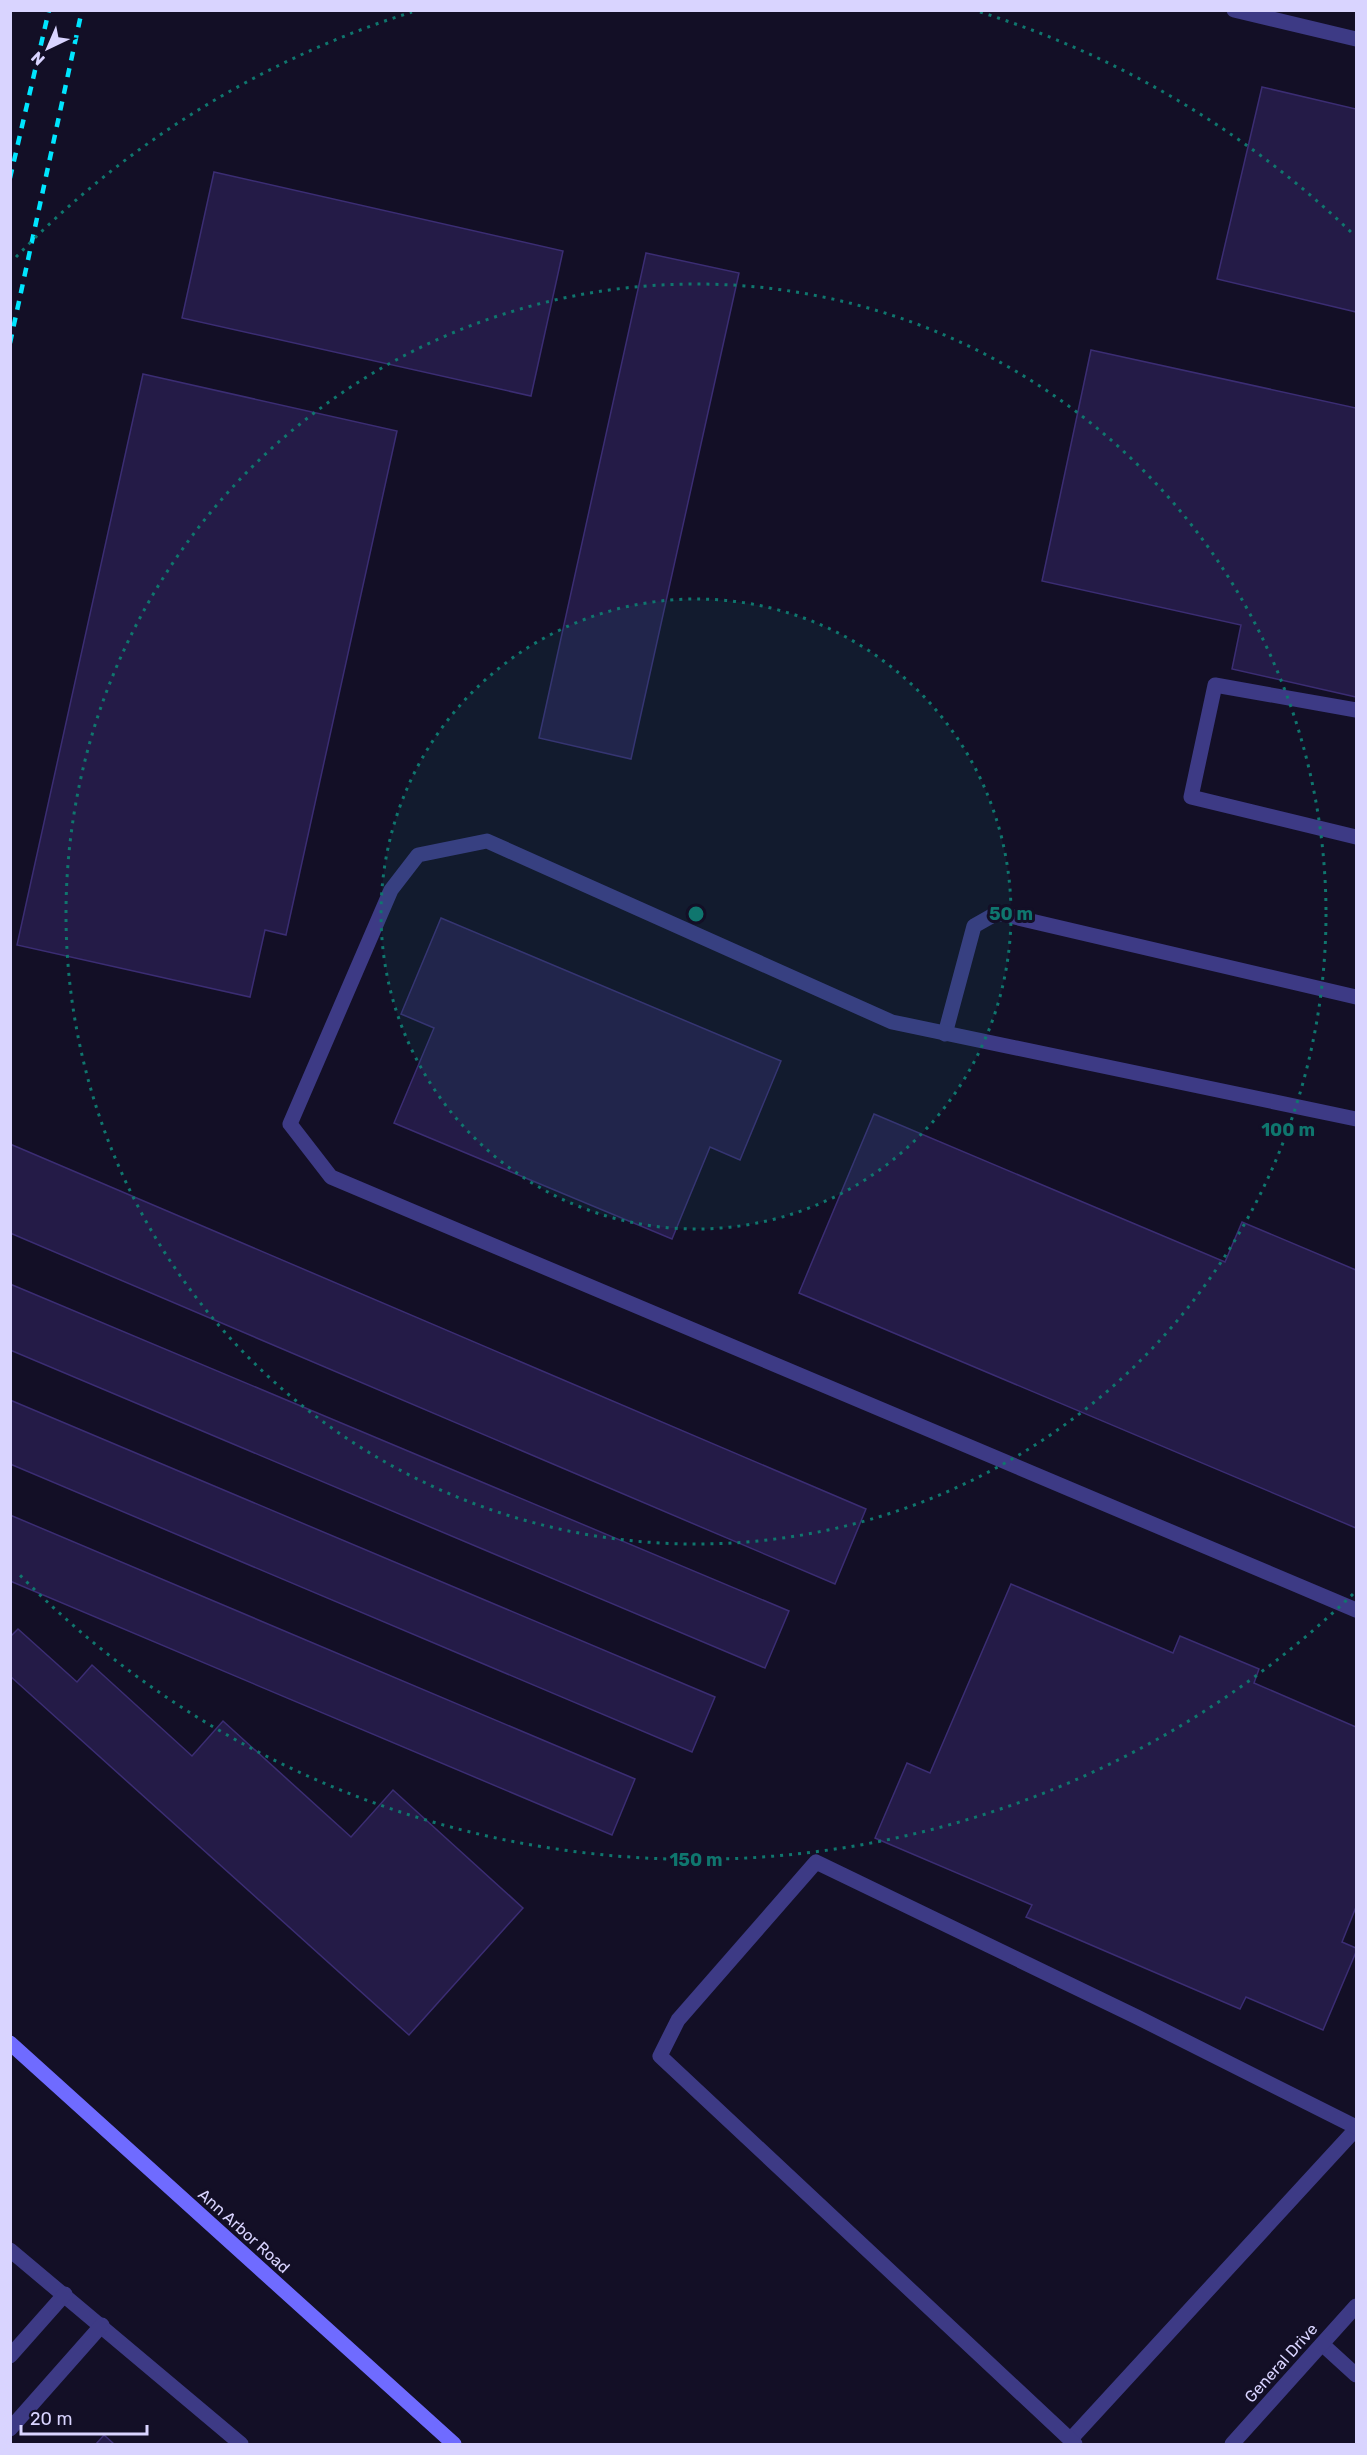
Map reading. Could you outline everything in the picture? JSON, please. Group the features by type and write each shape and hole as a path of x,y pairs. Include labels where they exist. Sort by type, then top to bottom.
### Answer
{"main road":[{"name":"Ann Arbor Road","path":"10,2043 454,2445"}],"street":[{"path":"1234,10 1356,39"},
{"path":"1356,710 1215,685 1191,797 1356,837"},
{"path":"1356,1119 892,1023 487,841 418,855 391,890 290,1124 332,1177 1356,1610"},
{"path":"945,1034 974,926 997,913 1356,997"},
{"path":"816,1862 1137,2017 1356,2128 1073,2442 660,2056 678,2020 816,1862"},
{"path":"10,2250 102,2325 236,2443"},
{"path":"10,2356 65,2294"},
{"name":"General Drive","path":"1232,2445 1356,2306"},
{"path":"10,2429 102,2325"},
{"path":"1322,2344 1356,2375"}],"building":[{"path":"1262,87 1356,109 1356,312 1217,279"},
{"path":"214,172 563,251 531,396 182,318"},
{"path":"646,253 739,273 631,759 539,738"},
{"path":"1091,350 1356,408 1356,697 1232,669 1241,625 1042,581"},
{"path":"143,374 397,431 286,935 265,930 250,997 17,945"},
{"path":"441,918 781,1061 740,1160 710,1147 672,1239 394,1123 434,1028 401,1014"},
{"path":"874,1114 1225,1262 1242,1222 1356,1270 1356,1528 799,1293"},
{"path":"10,1144 866,1509 835,1584 10,1233"},
{"path":"10,1284 789,1611 765,1668 10,1350"},
{"path":"10,1400 715,1697 692,1752 10,1464"},
{"path":"10,1515 635,1779 612,1835 10,1581"},
{"path":"1011,1584 1173,1653 1180,1636 1259,1669 1254,1683 1356,1727 1356,1907 1342,1942 1356,1948 1356,1952 1323,2030 1246,1997 1240,2009 1026,1917 1032,1905 875,1838 907,1763 930,1773"},
{"path":"18,1629 77,1682 92,1665 192,1756 223,1721 351,1837 393,1790 523,1908 409,2035 10,1676 10,1637"},
{"path":"104,2435 114,2444 96,2444"}],"railway":[{"path":"10,178 49,10"},
{"path":"10,343 82,10"}]}
